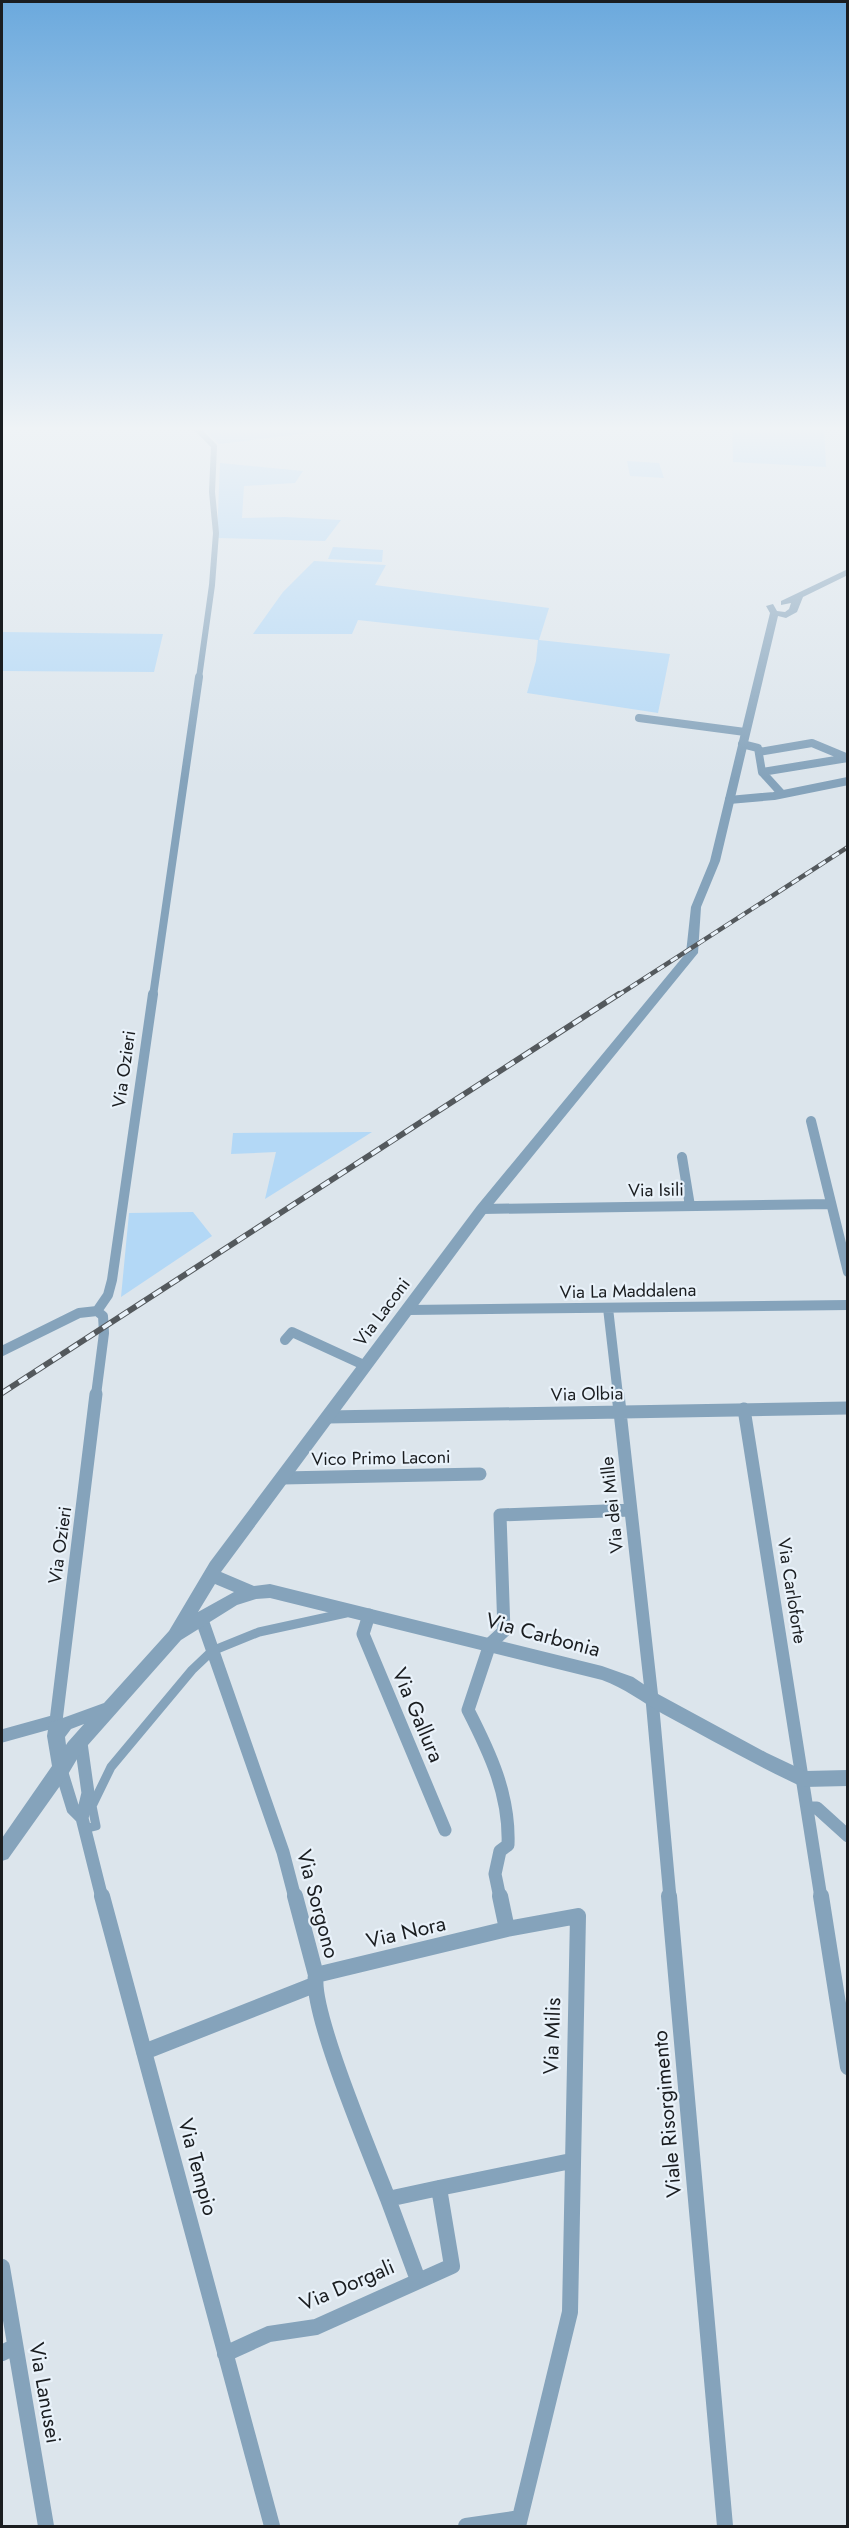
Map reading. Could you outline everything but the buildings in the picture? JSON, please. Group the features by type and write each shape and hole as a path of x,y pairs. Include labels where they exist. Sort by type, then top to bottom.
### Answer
{"street":[{"name":"Via Ozieri","path":"68,1734 104,1333 102,1316 97,1311 108,1295 112,1280 212,585 215,543"},
{"path":"777,616 770,610 771,606 799,597 822,582 848,571"},
{"path":"777,616 791,613 799,597"},
{"path":"784,603 793,607"},
{"path":"777,616 729,800 782,794 848,781"},
{"path":"639,718 745,732"},
{"path":"759,753 812,743 848,758"},
{"path":"742,744 758,748 762,772 782,794"},
{"path":"762,772 848,758"},
{"name":"Via Laconi","path":"2,1853 61,1770 68,1734 110,1708 174,1636 211,1575 482,1209 692,953 696,907 715,861 729,800"},
{"path":"811,1121 831,1204 842,1227 848,1272"},
{"path":"682,1157 690,1206"},
{"name":"Via Isili","path":"482,1209 831,1204"},
{"name":"Via La Maddalena","path":"409,1310 848,1305"},
{"name":"Via dei Mille","path":"608,1308 652,1699"},
{"path":"2,1351 79,1313 97,1311"},
{"path":"285,1340 292,1332 366,1366"},
{"name":"Via Olbia","path":"328,1417 848,1407"},
{"name":"Via Carloforte","path":"744,1409 848,2067"},
{"name":"Vico Primo Laconi","path":"282,1478 480,1474"},
{"path":"507,1929 495,1874 500,1851 508,1845 510,1832 496,1766 468,1710 490,1644 504,1631 500,1515 631,1510"},
{"name":"Via Carbonia","path":"211,1575 251,1592"},
{"name":"Via Carbonia","path":"174,1636 202,1620 216,1607 251,1592 270,1591 490,1644 627,1682 652,1699 761,1759 804,1779"},
{"path":"83,1823 96,1826 92,1806 111,1767 192,1670 212,1651 259,1632 362,1613"},
{"name":"Via Gallura","path":"362,1613 363,1634 445,1830"},
{"name":"Via Sorgono","path":"202,1620 283,1852 330,2044 388,2199"},
{"name":"Viale Risorgimento","path":"652,1699 725,2526"},
{"path":"2,1736 68,1734"},
{"name":"Via Tempio","path":"68,1734 88,1794 83,1823"},
{"name":"Via Tempio","path":"61,1770 73,1809 83,1823 272,2526"},
{"path":"804,1779 848,1778"},
{"path":"808,1808 816,1808 848,1836"},
{"name":"Via Milis","path":"507,1929 578,1916 571,2161 570,2312 519,2522"},
{"name":"Via Nora","path":"144,2052 315,1980 507,1929"},
{"path":"388,2199 571,2161"},
{"name":"Via Dorgali","path":"225,2354 269,2334 316,2327 452,2266 439,2188"},
{"name":"Via Dorgali","path":"388,2199 418,2280"},
{"name":"Via Lanusei","path":"2,2267 8,2350 46,2526"},
{"path":"466,2526 519,2522"}],"shaded area":[{"path":"333,547 383,550 382,562 328,559"},
{"path":"314,561 386,565 375,585 549,608 539,640 670,654 658,713 527,693 536,661 538,640 358,620 352,634 253,634 283,592"},
{"path":"2,632 163,634 154,672 2,671"},
{"path":"372,1132 265,1199 276,1152 231,1154 233,1133"},
{"path":"193,1212 212,1236 121,1297 129,1213"}],"railway":[{"path":"617,996 848,847"},
{"path":"2,1393 619,994"}]}
